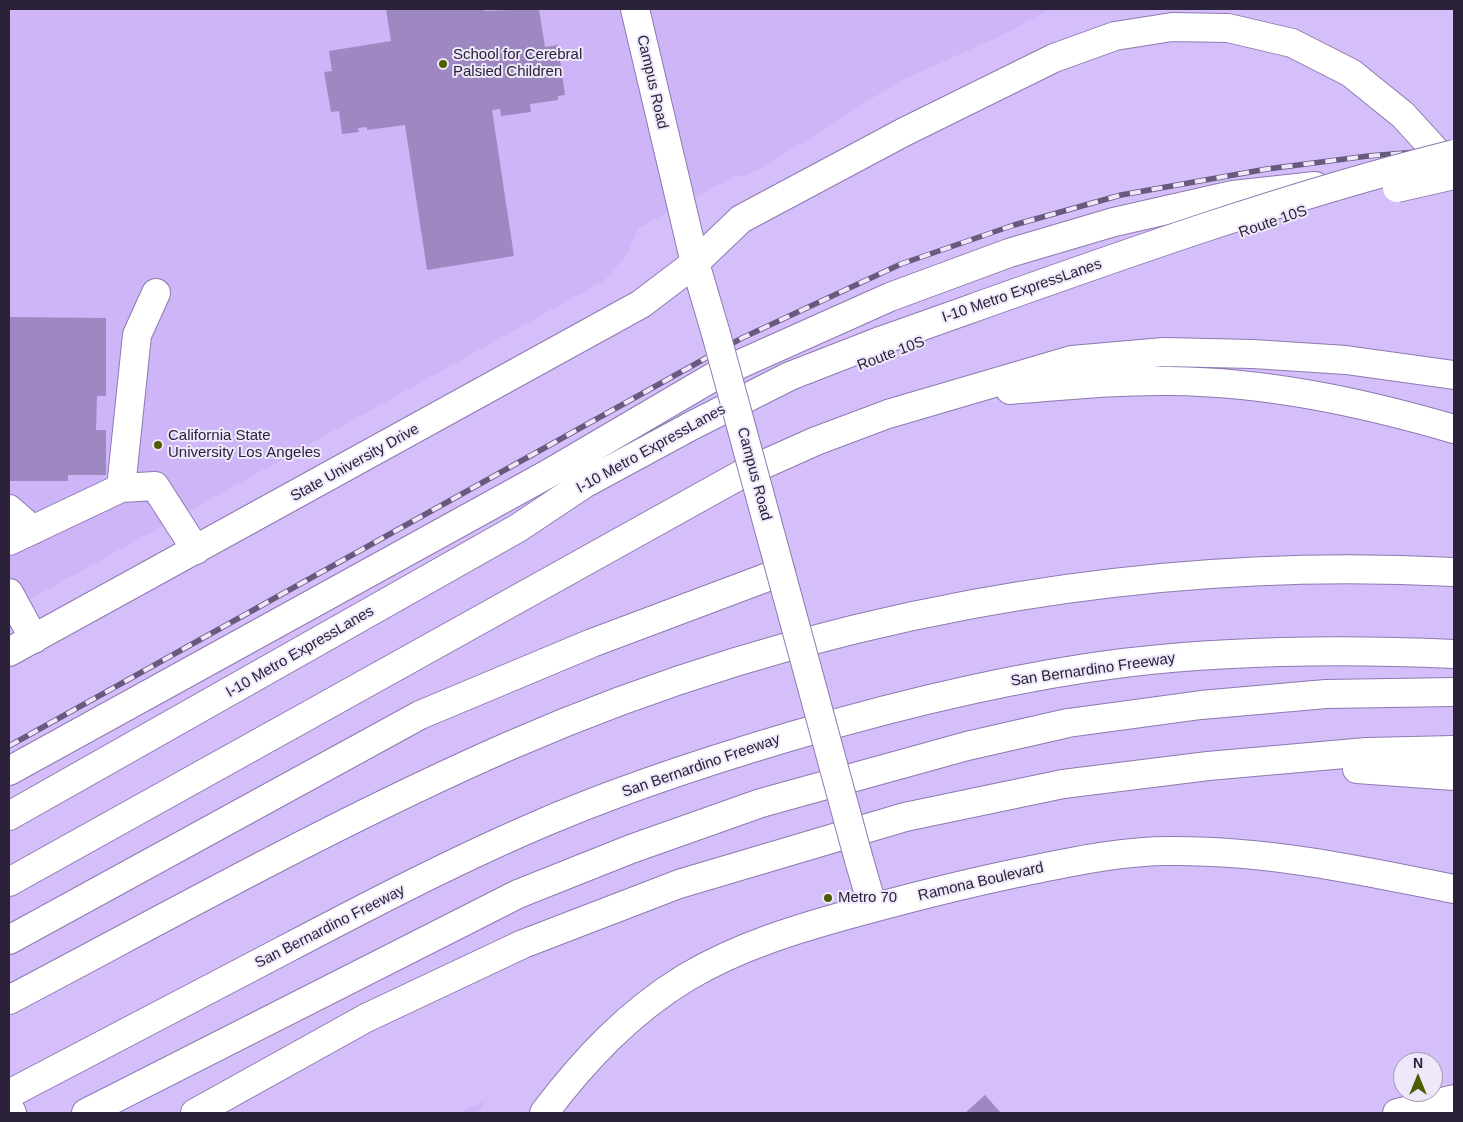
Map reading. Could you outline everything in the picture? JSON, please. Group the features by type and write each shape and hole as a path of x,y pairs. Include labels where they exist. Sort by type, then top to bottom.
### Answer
{"main road":[{"name":"Campus Road","path":"635,9 695,263 873,908"},
{"name":"State University Drive","path":"9,652 641,304 695,263 741,219 904,132 1054,58 1115,36 1172,27 1228,28 1292,43 1352,73 1403,115 1454,171"},
{"name":"I-10 Metro ExpressLanes","path":"9,816 518,528 584,484 693,425 790,376 882,348 1182,235 1364,177 1454,154"},
{"name":"Route 10S","path":"882,348 1322,205 1454,175"},
{"name":"I-10 Metro ExpressLanes","path":"9,771 546,475 720,373 890,297 1009,253 1114,222 1233,195 1371,182 1454,182"},
{"path":"131,487 137,335 156,293"},
{"path":"9,882 742,474 816,441 888,414 1072,360 1164,352 1253,354 1336,359 1454,375"},
{"path":"961,394 1169,381 1241,385 1324,396 1386,409 1454,429"},
{"path":"9,541 131,487 155,486 196,550"},
{"path":"9,509 34,530"},
{"path":"9,1000 247,874 435,780 512,745 594,712 751,657 844,632 935,612 1087,587 1276,570 1454,572"},
{"path":"9,940 420,715 592,642 781,572"},
{"path":"9,593 34,639"},
{"name":"San Bernardino Freeway","path":"9,1094 456,862 590,804 731,754 879,710 1041,675 1115,664 1261,652 1382,651 1454,654"},
{"path":"86,1113 518,894 631,849 761,803 966,746 1068,723 1201,705 1316,695 1454,692"},
{"path":"195,1113 366,1018 523,944 679,884 905,817 1063,784 1208,766 1332,755 1454,750"},
{"path":"1208,766 1381,769 1454,776"},
{"name":"Ramona Boulevard","path":"544,1113 605,1040 659,995 687,977 719,960 767,940 873,908 1035,869 1125,855 1166,851 1244,853 1283,857 1454,889"},
{"path":"1397,1113 1454,1099"},
{"path":"9,1107 12,1113"}],"shaded area":[{"name":"California State University Los Angeles","path":"9,9 1051,9 1002,35 898,82 762,168 744,176 734,176 639,228 625,257 605,280 9,611"},
{"path":"486,1100 478,1113 459,1113"}],"building":[{"path":"386,9 484,9 485,11 539,9 545,47 558,45 565,95 558,96 558,100 530,104 531,112 501,116 500,109 492,110 514,256 427,270 405,125 367,130 367,127 358,128 359,132 342,134 339,111 331,112 324,72 332,71 329,51 391,41"},
{"path":"9,317 106,318 106,396 97,396 96,430 106,430 106,475 68,475 68,481 9,481"},
{"path":"985,1095 1001,1113 965,1113"}],"railway":[{"path":"9,746 742,338 901,264 1014,225 1121,195 1267,169 1368,156 1454,149"}],"place":[{"name":"School for Cerebral Palsied Children","path":"443,64"},
{"name":"California State University Los Angeles","path":"158,445"},
{"name":"Metro 70","path":"828,898"}]}
